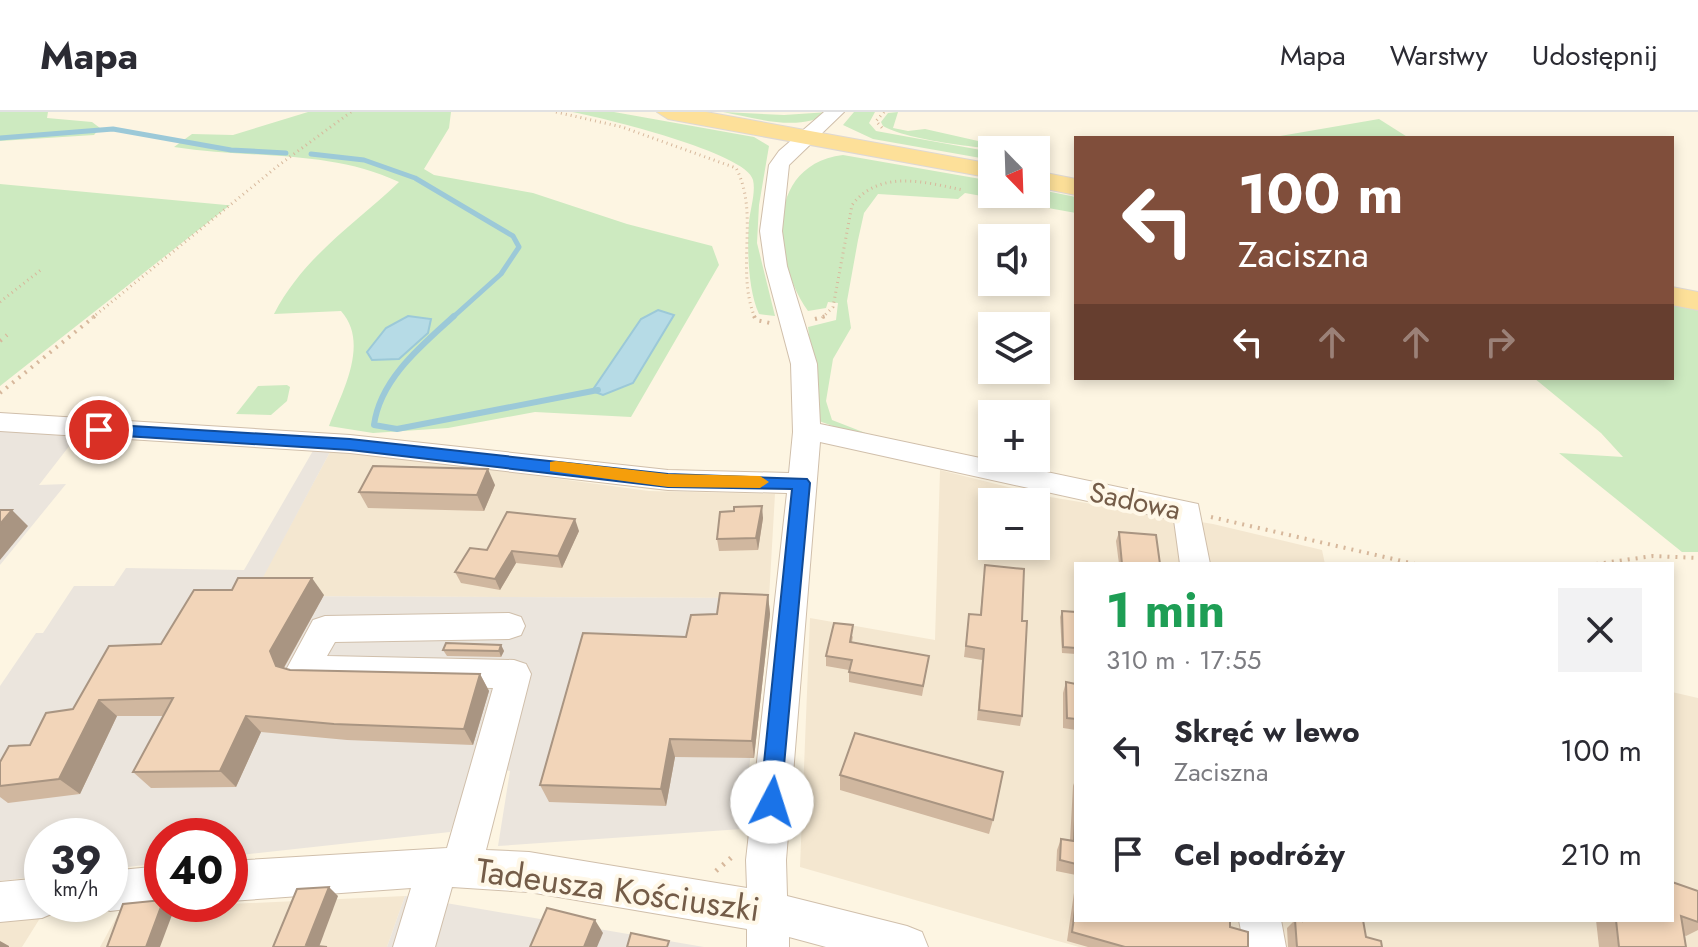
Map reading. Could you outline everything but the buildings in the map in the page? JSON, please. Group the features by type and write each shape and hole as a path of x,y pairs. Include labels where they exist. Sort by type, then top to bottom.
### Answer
{"main road":[{"path":"668,112 978,168"},
{"path":"1050,182 1074,187"},
{"path":"1674,296 1698,301"}],"street":[{"path":"767,929 766,860 808,395 795,321 773,251 771,231 777,195 835,112"},
{"path":"816,139 850,112"},
{"path":"5,429 350,444 668,480 801,483"},
{"name":"Sadowa","path":"807,432 834,434 1188,512"},
{"path":"1188,512 1195,562"},
{"path":"414,947 450,868 514,674 303,670 325,629 509,626"},
{"name":"Tadeusza Kościuszki","path":"248,880 450,868 529,872 708,904 767,929 907,947"},
{"path":"0,902 24,900"},
{"path":"1260,922 1265,947"}],"path":[{"path":"0,393 279,165 351,112"},
{"path":"556,112 622,127 736,168 744,176 747,192 743,236 749,299"},
{"path":"878,119 884,112"},
{"path":"795,321 825,317 833,307 852,205 859,192 872,185 894,181 963,190"},
{"path":"0,302 42,269"},
{"path":"0,341 7,335"},
{"name":"Sadowa","path":"1188,512 1406,562"},
{"path":"1610,562 1653,556 1698,558"}],"shaded area":[{"path":"0,431 77,436 39,485 66,484 0,565"},
{"path":"314,449 330,452 253,596 769,598 742,829 498,846 510,771 477,764 450,832 248,854 248,818 144,818 144,865 128,867 128,818 24,818 24,878 0,881 0,686 36,633 43,633 74,586 114,586 126,568 244,570"},
{"path":"346,450 649,491 775,494 769,598 252,596 330,452"},
{"path":"940,470 1012,488 978,488 978,560 1050,560 1050,497 1213,524 1322,550 1325,562 1074,562 1074,922 1674,922 1674,692 1698,698 1698,947 1079,947 800,867 810,618 935,640"},
{"path":"405,896 387,947 100,947 114,922 128,922 128,909 144,908 144,922 248,922 248,903"},
{"path":"405,896 704,947 387,947"},
{"path":"24,917 24,922 38,922 22,947 0,947 0,920"}],"green space":[{"path":"0,112 48,112 47,118 92,122 100,128 94,135 0,141"},
{"path":"308,112 451,112 449,128 424,169 434,175 533,193 627,224 712,246 719,265 631,417 535,412 448,428 373,433 329,426 351,368 353,338 349,324 341,311 274,314 286,293 315,258 399,182 345,164 174,147 192,134 233,135"},
{"path":"572,112 614,112 754,137 769,146 759,205 757,243 775,316 759,314 753,293 748,244 754,185 745,170 701,148"},
{"path":"723,112 784,115 829,112 805,122 792,123"},
{"path":"854,112 875,112 869,123 876,131 978,149 978,158 873,139 843,125"},
{"path":"898,112 893,128 908,131 925,129 978,141 978,147 928,140 894,131 881,122 888,113"},
{"path":"1379,119 1406,136 1280,136"},
{"path":"843,155 978,179 978,195 965,193 958,199 878,194 864,213 847,301 851,328 833,359 826,401 832,420 868,434 863,437 819,421 808,327 836,320 838,303 828,302 826,308 808,311 787,267 782,218 788,196 799,177 817,163"},
{"path":"0,184 226,205 230,205 0,386"},
{"path":"1050,192 1074,197 1074,213 1048,208"},
{"path":"1674,303 1698,308 1698,552 1682,552 1559,453 1623,457 1601,433 1536,380 1674,380"},
{"path":"258,386 290,387 287,401 271,415 236,414"}],"water":[{"path":"658,310 674,315 633,383 603,395 592,391 641,319"},
{"path":"408,316 431,319 428,333 399,359 372,360 367,352 386,328"}],"waterway":[{"path":"0,138 113,129 231,150 286,153"},
{"path":"311,154 364,160 415,178 513,236 519,247 501,274 452,318"},
{"path":"454,316 404,364 385,393 374,425 397,429 598,390"}],"slow traffic":[{"path":"556,467 668,480 760,482"}],"route":[{"path":"99,430 350,444 668,480 801,483 772,802"}]}
